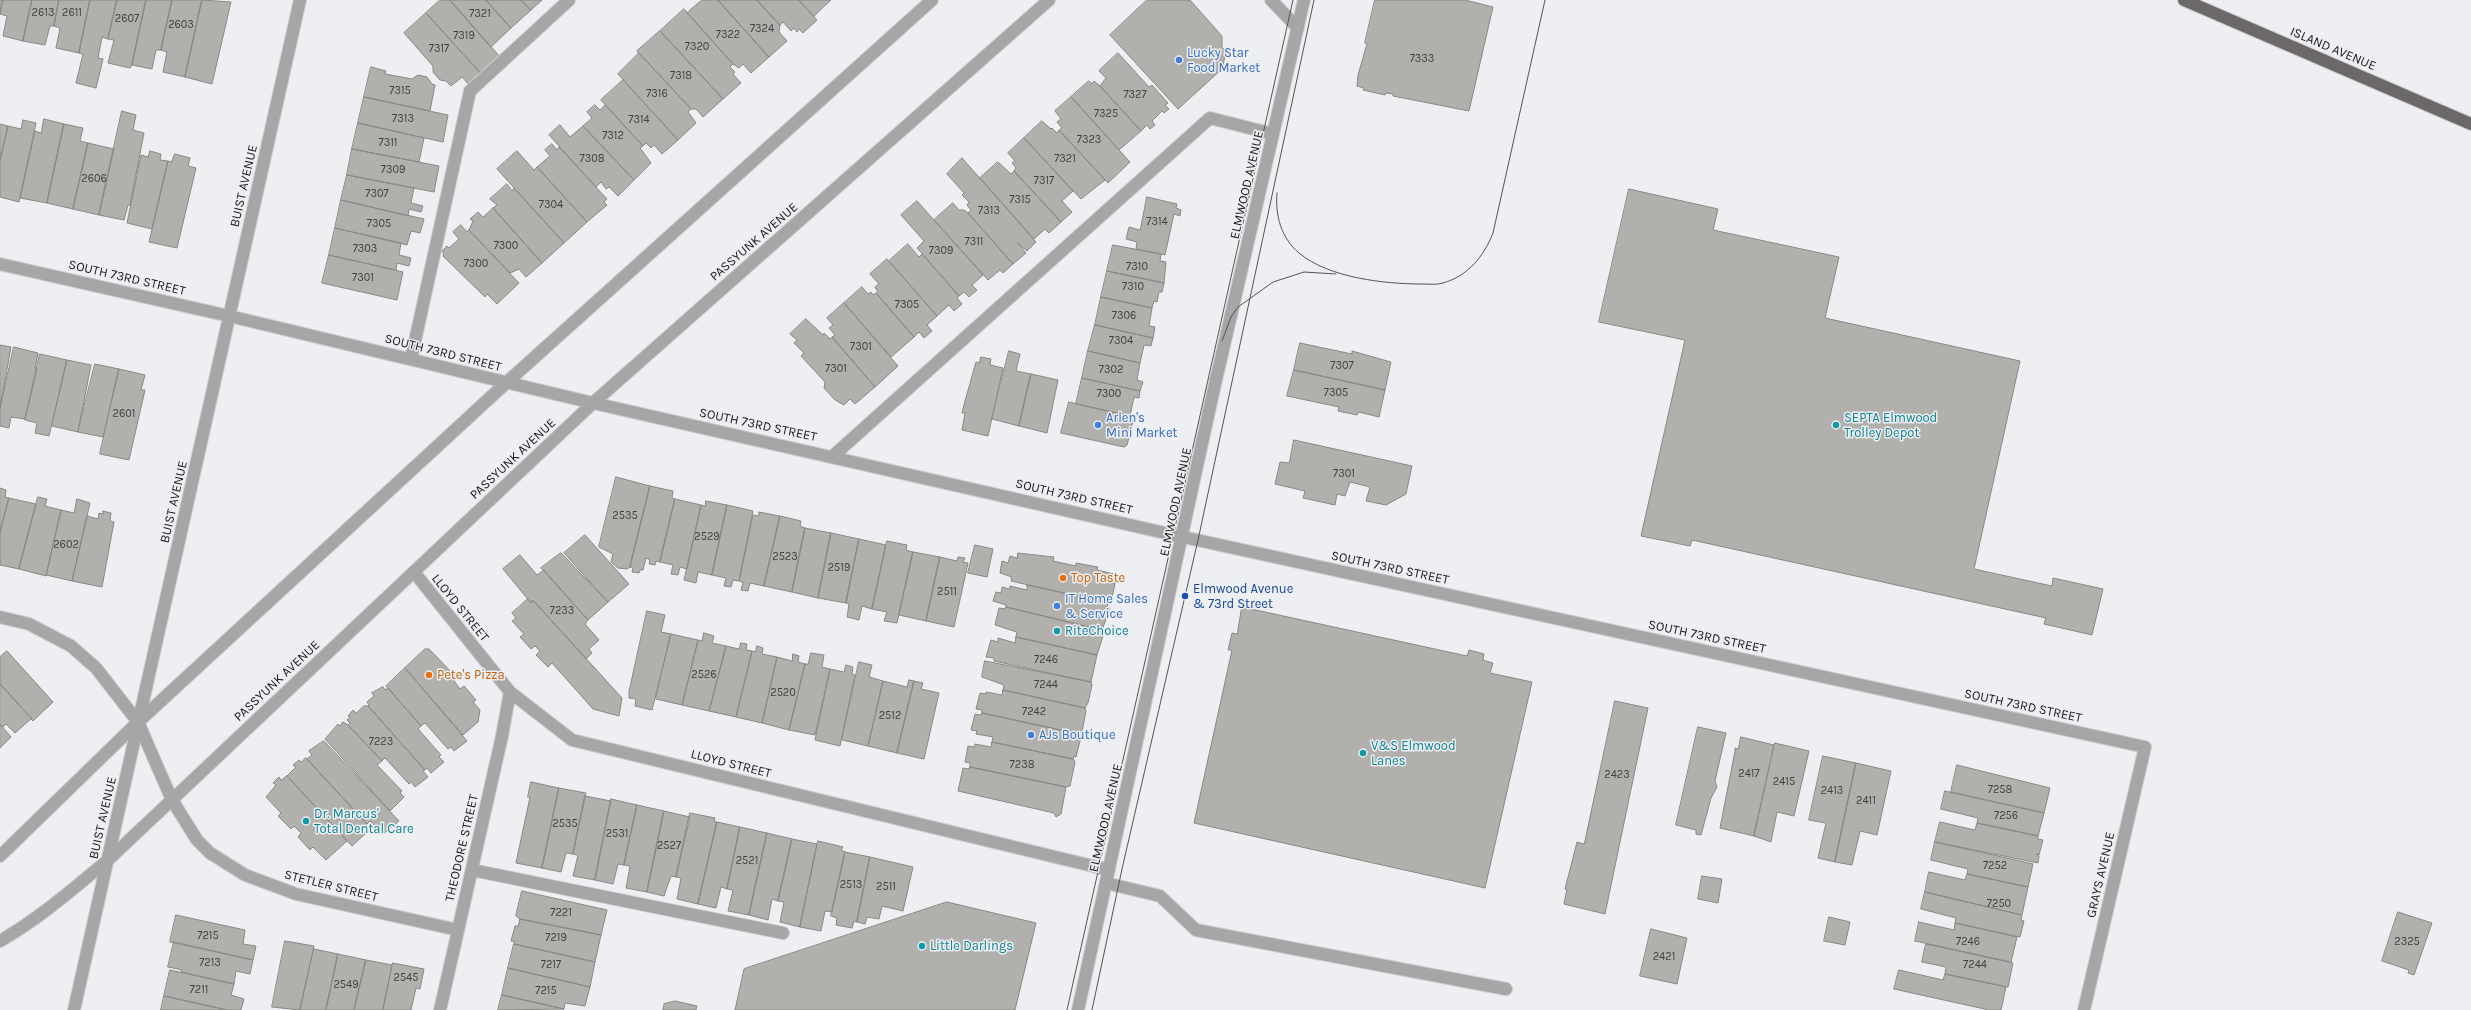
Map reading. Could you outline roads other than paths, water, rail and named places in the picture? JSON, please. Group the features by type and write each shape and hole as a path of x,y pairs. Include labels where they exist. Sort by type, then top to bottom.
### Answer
{"main road":[{"name":"ISLAND AVENUE","path":"2184,0 2471,124"}],"street":[{"name":"BUIST AVENUE","path":"74,1010 300,0"},
{"path":"410,359 470,91 569,0"},
{"path":"0,856 138,722 506,383 932,0"},
{"name":"PASSYUNK AVENUE","path":"0,941 26,926 60,901 108,860 593,403 1049,0"},
{"path":"1271,0 1298,28"},
{"name":"ELMWOOD AVENUE","path":"1078,1010 1183,536 1213,393 1304,0"},
{"path":"833,456 1210,118 1273,134"},
{"name":"SOUTH 73RD STREET","path":"0,264 229,316 506,383 1183,536 2144,747"},
{"name":"LLOYD STREET","path":"414,572 510,692 572,740 1109,870"},
{"path":"0,617 29,624 71,646 96,668 138,722"},
{"name":"THEODORE STREET","path":"440,1010 502,736 510,692"},
{"name":"STETLER STREET","path":"138,722 172,800 197,840 210,853 245,875 296,894 458,930"},
{"name":"GRAYS AVENUE","path":"2084,1010 2144,747"},
{"path":"472,870 783,934"},
{"path":"1106,883 1160,896 1196,930 1506,989"}],"tram line":[{"path":"1067,1010 1293,0"},
{"path":"1092,1010 1122,869 1198,540 1314,0"},
{"path":"1277,193 1277,210 1280,226 1293,247 1311,262 1341,274 1358,278 1407,284 1441,284 1452,280 1467,270 1485,250 1493,233 1545,0"},
{"path":"1222,341 1231,317 1238,307 1273,282 1304,272 1336,274"}],"place":[{"name":"Lucky Star Food Market","path":"1179,60"},
{"name":"Arlen's Mini Market","path":"1098,425"},
{"name":"SEPTA Elmwood Trolley Depot","path":"1836,425"},
{"name":"Top Taste","path":"1063,578"},
{"name":"Elmwood Avenue & 73rd Street","path":"1185,596"},
{"name":"IT Home Sales & Service","path":"1057,606"},
{"name":"RiteChoice","path":"1057,631"},
{"name":"Pete's Pizza","path":"429,675"},
{"name":"AJs Boutique","path":"1031,735"},
{"name":"V&S Elmwood Lanes","path":"1363,753"},
{"name":"Dr. Marcus' Total Dental Care","path":"306,821"},
{"name":"Little Darlings","path":"922,946"}]}
